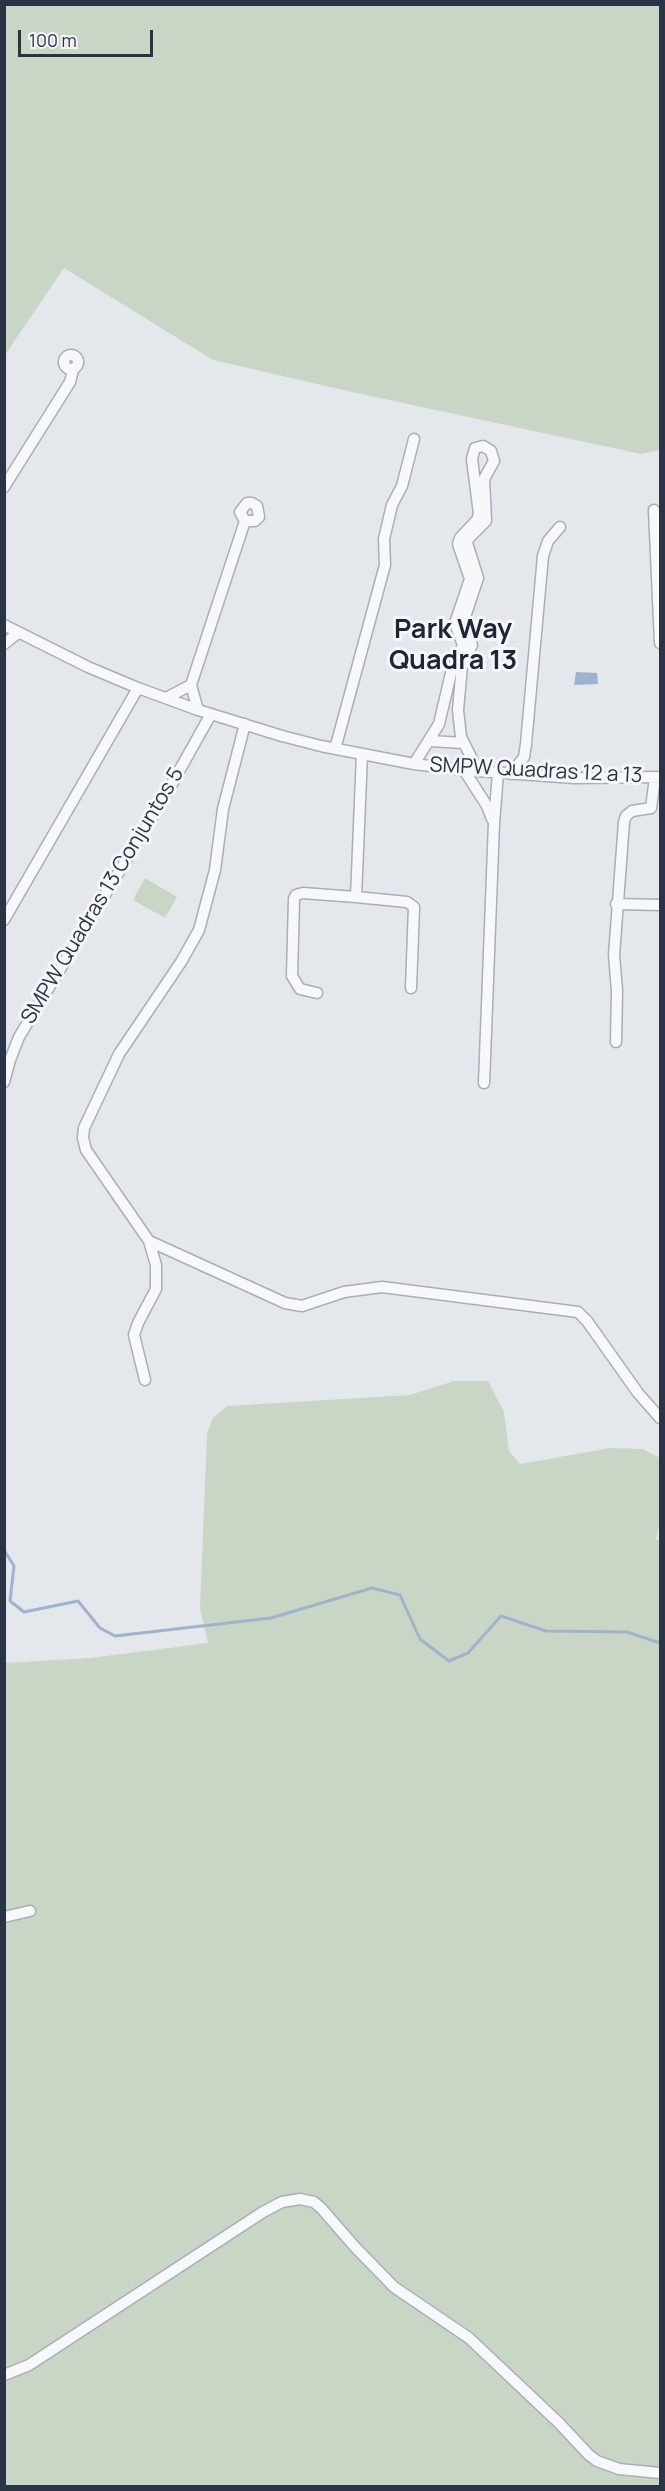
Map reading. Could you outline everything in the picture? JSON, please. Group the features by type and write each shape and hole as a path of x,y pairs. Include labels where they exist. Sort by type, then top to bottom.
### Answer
{"street":[{"path":"4,487 70,382 73,370"},
{"path":"335,749 385,565 384,539 392,505 402,486 414,439"},
{"path":"414,764 430,741 442,717 451,673 463,645 455,623 470,579 458,544 460,537 477,520 479,514 472,454 475,448 483,446 492,451 494,461 484,479 486,521 466,543 478,578 464,620 472,645 462,666 458,701 459,729 463,743 478,771"},
{"path":"654,510 660,643"},
{"path":"198,710 191,685 244,521"},
{"path":"511,774 524,757 543,556 548,541 560,527"},
{"name":"SMPW Quadras 12 a 13","path":"4,625 166,699 282,736 335,749 414,764 498,773 600,778 658,777"},
{"path":"4,644 18,633"},
{"path":"166,699 191,685"},
{"path":"4,920 138,688"},
{"name":"SMPW Quadras 13 Conjuntos 5","path":"4,1082 19,1037 211,714"},
{"path":"145,1380 134,1335 156,1289 156,1265 149,1241 86,1150 83,1133 119,1054 199,930 214,870 226,794 245,724"},
{"path":"430,741 463,743"},
{"path":"356,897 362,754"},
{"path":"524,757 537,776"},
{"path":"464,770 494,822"},
{"path":"484,1083 498,773"},
{"path":"616,1042 617,991 614,955 616,904 625,819 632,811 651,808 658,777"},
{"path":"479,793 490,797 497,789"},
{"path":"317,993 300,989 292,976 294,899 303,893 407,902 414,907 411,988"},
{"path":"616,904 660,905"},
{"path":"149,1241 291,1305 302,1306 344,1292 382,1287 578,1312 587,1321 638,1393 660,1418"},
{"path":"4,1917 30,1911"},
{"path":"4,2375 29,2365 263,2212 282,2202 300,2199 314,2202 322,2209 394,2287 435,2313 483,2351 558,2422 589,2455 597,2461 619,2469 660,2474"}],"green space":[{"path":"5,4 660,5 660,450 641,454 213,360 64,268 5,355"},
{"path":"145,878 177,897 165,918 133,900"},
{"path":"454,1381 488,1381 504,1412 509,1451 520,1464 610,1448 643,1449 660,1458 660,1522 656,1539 660,1541 660,2486 5,2486 5,1663 90,1658 208,1643 200,1609 207,1434 213,1418 227,1406 410,1395"}],"water":[{"path":"576,672 597,673 598,684 574,685"}],"waterway":[{"path":"4,1550 14,1566 10,1601 24,1612 78,1601 100,1628 115,1636 271,1618 372,1588 400,1595 420,1639 449,1661 468,1653 501,1616 546,1631 627,1632 660,1643"}],"district":[{"name":"Park Way Quadra 13","path":"453,646"}]}
